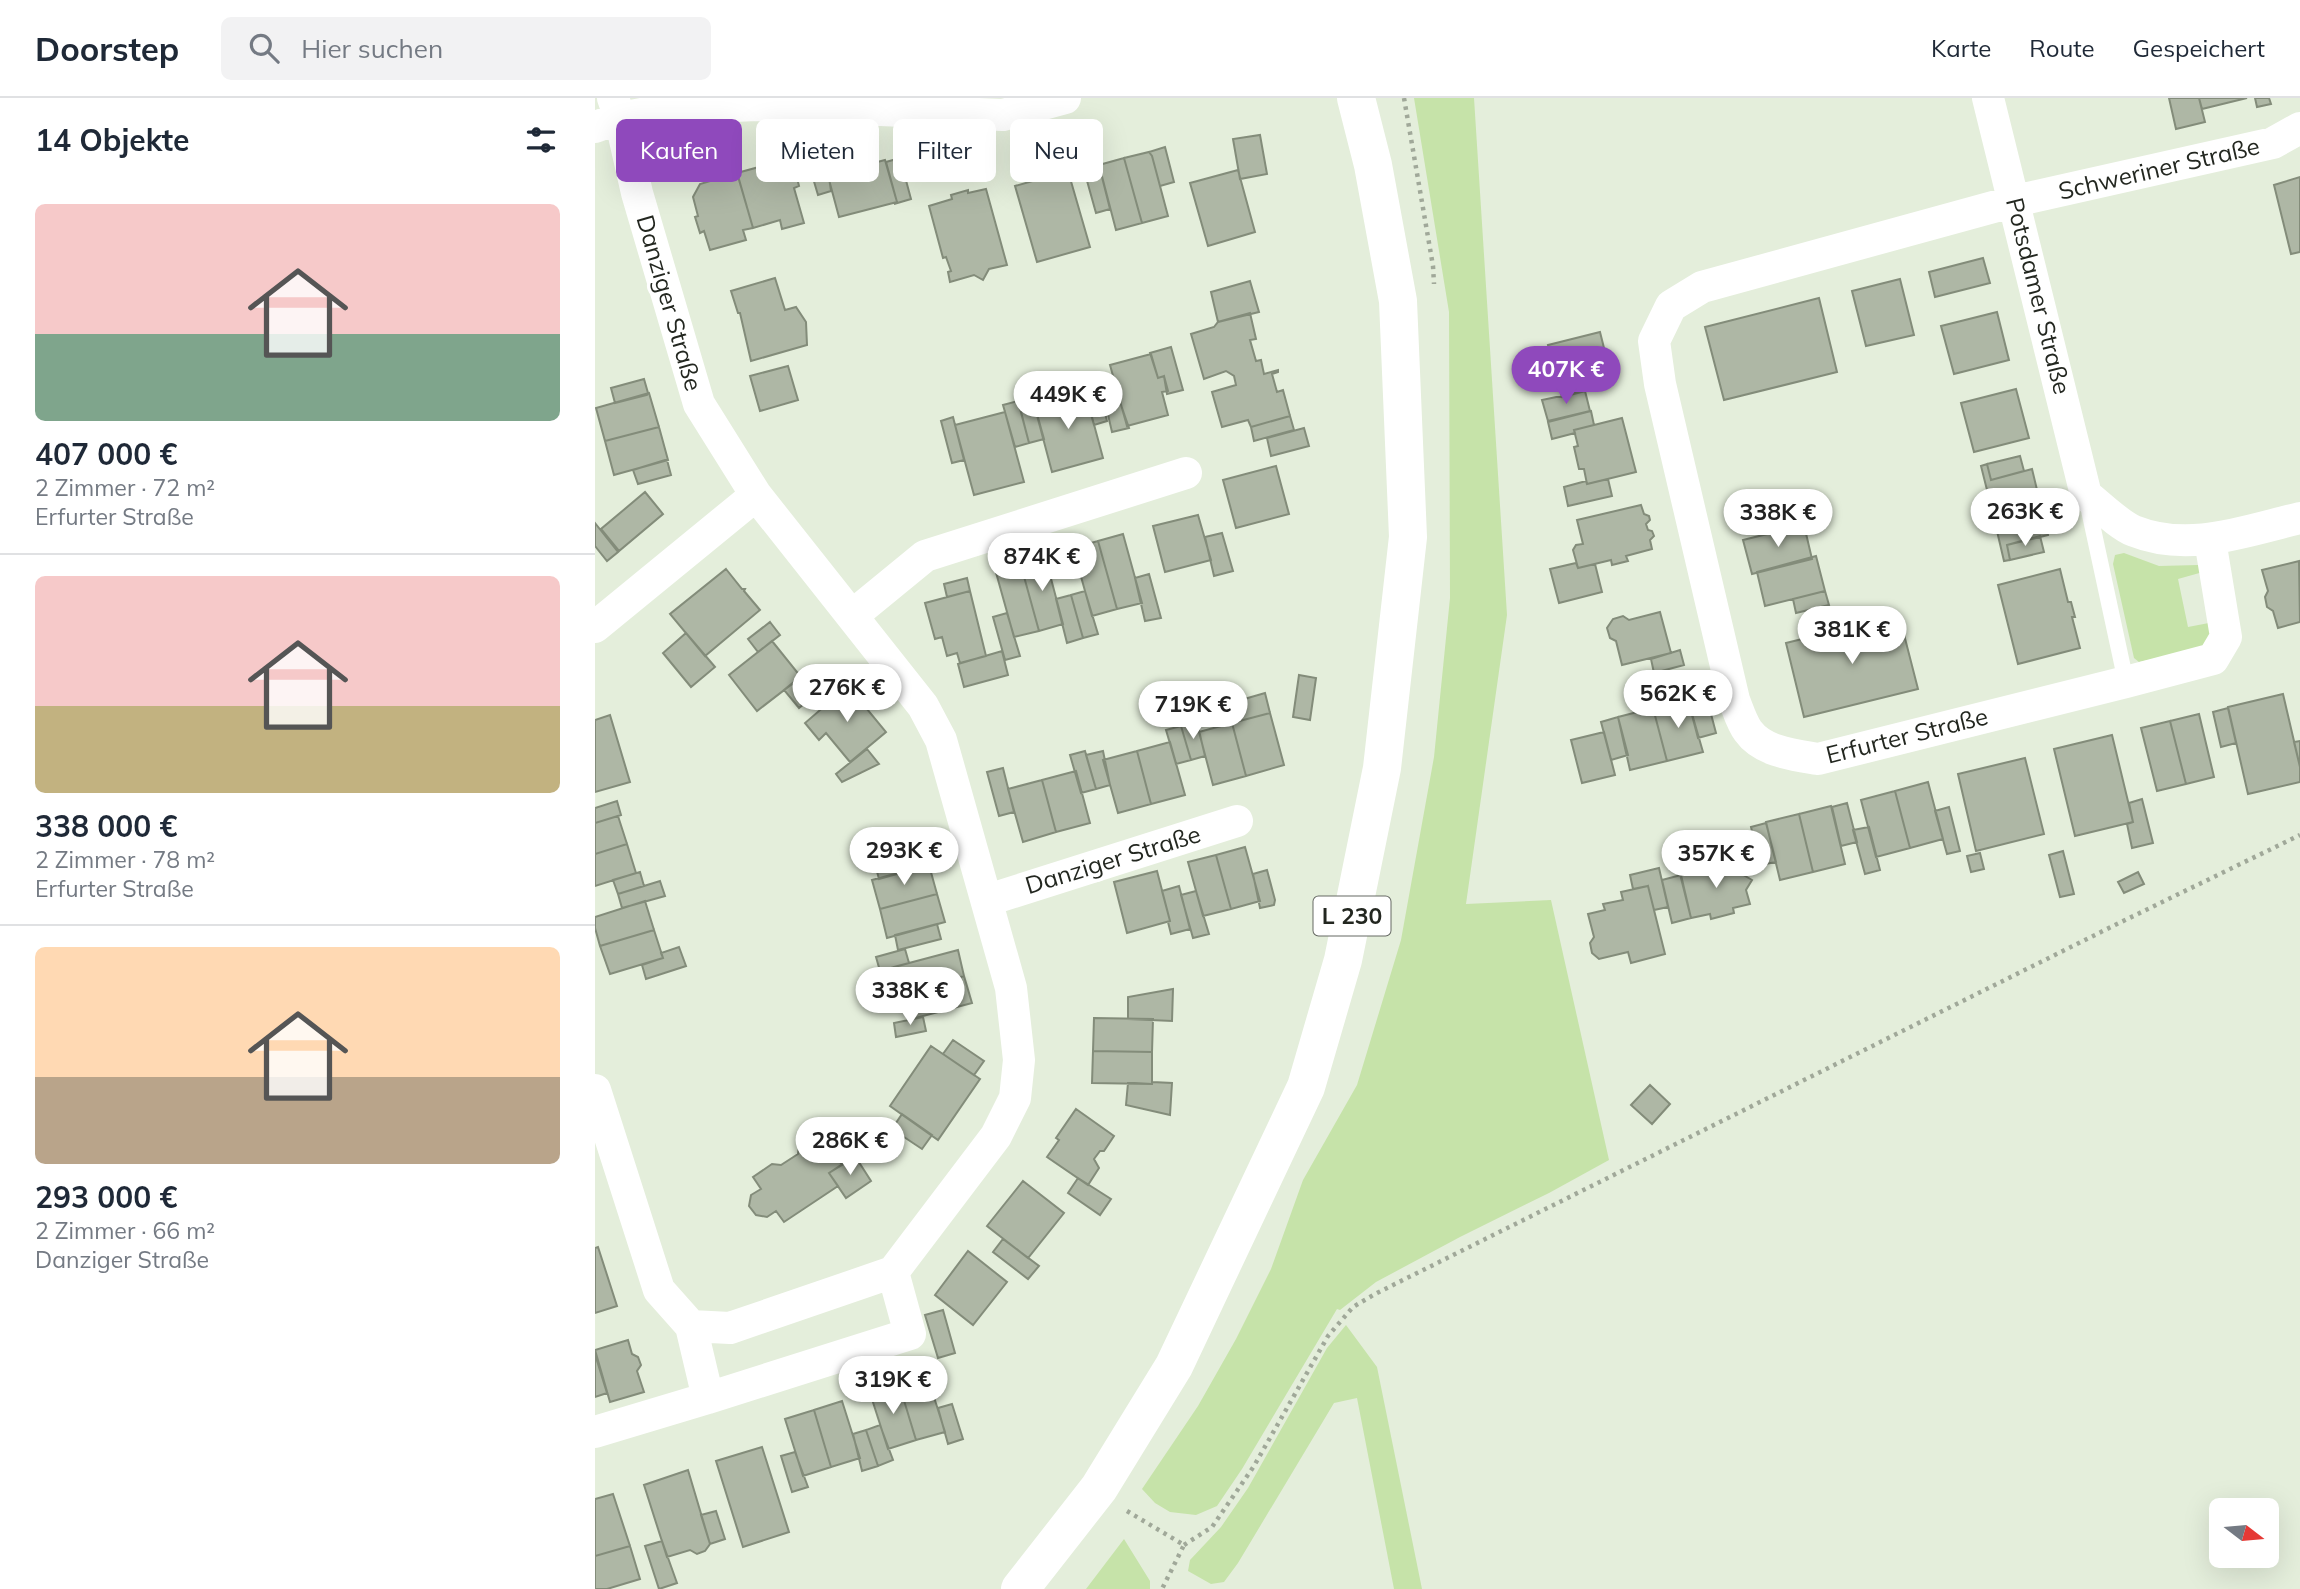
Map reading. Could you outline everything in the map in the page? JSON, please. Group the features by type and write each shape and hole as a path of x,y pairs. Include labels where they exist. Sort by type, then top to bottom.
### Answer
{"main road":[{"name":"L 230","path":"1020,1589 1099,1488 1174,1366 1306,1087 1343,960 1382,768 1408,537 1398,301 1373,165 1356,98"}],"street":[{"path":"610,114 756,105 1003,115 1065,98"},
{"name":"Potsdamer Straße","path":"1988,98 2086,495"},
{"name":"Danziger Straße","path":"610,114 637,193 699,404 755,495 923,706 941,740 1011,988 1019,1060 1014,1098 996,1136 893,1272"},
{"name":"Schweriner Straße","path":"2015,201 2273,143 2300,128"},
{"name":"Erfurter Straße","path":"2015,201 1702,287 1671,306 1654,341 1660,384 1734,700 1748,731 1768,748 1818,759 2213,659 2226,636 2210,540"},
{"path":"853,615 925,556 1186,472"},
{"path":"595,627 755,495"},
{"path":"2086,495 2131,530 2171,541 2210,540 2300,518"},
{"name":"Danziger Straße","path":"988,900 1237,821"},
{"path":"595,1090 659,1290 691,1326 708,1398"},
{"path":"595,1432 910,1334 893,1272 730,1328 691,1326"}],"lane":[{"name":"Potsdamer Straße","path":"2086,495 2126,682"}],"path":[{"path":"1162,1589 1184,1545 1212,1528 1254,1466 1328,1336 1353,1307 1510,1226 2300,835"},
{"path":"1099,1488 1126,1510 1184,1545"}],"green space":[{"path":"1414,98 1474,98 1507,615 1466,904 1551,900 1609,1160 1376,1282 1340,1310 1337,1309 1242,1469 1217,1506 1196,1515 1170,1512 1155,1503 1142,1489 1198,1406 1236,1339 1271,1269 1303,1180 1357,1085 1401,940 1434,757 1450,598 1449,312"},
{"path":"2124,553 2159,566 2198,565 2203,569 2203,572 2178,579 2188,627 2214,622 2215,627 2201,649 2139,662 2134,658 2113,564 2115,555"},
{"path":"1346,1325 1377,1367 1422,1589 1394,1589 1357,1398 1334,1403 1224,1582 1211,1584 1188,1571 1190,1560 1221,1527 1248,1488 1327,1348"},
{"path":"1124,1539 1150,1581 1150,1589 1086,1589"}],"building":[{"path":"2169,98 2199,98 2205,122 2176,129"},
{"path":"2199,98 2247,98 2202,109"},
{"path":"2255,98 2269,98 2271,104 2257,107"},
{"path":"1260,135 1267,174 1240,179 1233,139"},
{"path":"1165,147 1174,182 1160,186 1149,152"},
{"path":"1149,152 1168,216 1142,223 1124,158"},
{"path":"1124,158 1142,223 1116,230 1103,180 1103,164"},
{"path":"885,160 897,202 839,217 830,182 879,182 879,162"},
{"path":"893,160 893,182 906,182 911,199 894,204 897,202 886,162"},
{"path":"756,168 756,182 798,182 799,186 794,188 804,223 782,229 780,220 753,228 740,182 742,182 742,172"},
{"path":"1238,170 1255,232 1208,246 1190,183"},
{"path":"2300,177 2300,252 2291,254 2274,185"},
{"path":"1103,181 1110,209 1096,213 1087,182"},
{"path":"740,182 753,228 743,230 746,240 710,250 704,231 700,233 695,217 698,216 693,197 700,184"},
{"path":"814,182 830,182 831,191 818,195"},
{"path":"1029,182 1071,182 1090,247 1037,262 1015,186"},
{"path":"986,189 1007,265 989,269 983,280 974,275 950,282 948,272 951,271 946,257 943,258 929,206 952,199 951,195"},
{"path":"1983,258 1990,283 1935,297 1929,272"},
{"path":"775,278 785,310 796,307 806,322 807,345 751,361 740,313 731,291"},
{"path":"1900,279 1914,335 1866,346 1852,291"},
{"path":"1250,281 1259,312 1218,322 1211,292"},
{"path":"1819,298 1837,372 1724,400 1705,327"},
{"path":"1997,312 2009,360 1954,374 1941,326"},
{"path":"1250,313 1256,339 1250,340 1256,361 1261,360 1264,374 1278,370 1272,374 1277,392 1283,390 1290,416 1251,427 1248,420 1222,427 1212,392 1236,385 1234,376 1226,371 1204,379 1191,334 1214,327 1218,322"},
{"path":"1600,332 1613,384 1562,397 1548,345"},
{"path":"1171,347 1183,390 1167,394 1164,376 1158,378 1150,353"},
{"path":"1151,354 1158,378 1164,376 1168,391 1162,392 1168,415 1127,426 1110,365"},
{"path":"788,366 798,400 760,411 750,376"},
{"path":"1096,378 1107,421 1094,425 1082,382"},
{"path":"644,379 647,395 615,403 611,388"},
{"path":"2016,389 2029,438 1974,452 1961,403"},
{"path":"1085,391 1103,458 1052,472 1034,404"},
{"path":"1585,391 1590,411 1548,421 1542,400"},
{"path":"649,393 659,427 605,441 596,408"},
{"path":"1032,396 1044,439 1029,443 1018,400"},
{"path":"1018,401 1029,443 1015,447 1003,405"},
{"path":"1120,402 1129,428 1112,432 1106,406"},
{"path":"1591,411 1594,425 1552,439 1548,422"},
{"path":"1005,412 1024,482 974,495 955,425"},
{"path":"1290,416 1294,430 1254,441 1251,427"},
{"path":"953,417 964,460 952,463 941,421"},
{"path":"1622,418 1636,472 1587,484 1584,469 1579,469 1574,447 1578,446 1574,430"},
{"path":"659,427 668,460 614,475 605,441"},
{"path":"1304,428 1309,446 1271,456 1267,438"},
{"path":"2020,456 2024,471 1991,480 1987,464"},
{"path":"665,460 671,475 638,484 633,470"},
{"path":"1987,464 1991,480 2032,469 2038,494 2042,492 2045,501 1993,514 1981,466"},
{"path":"1276,466 1289,514 1236,528 1223,480"},
{"path":"1608,479 1612,496 1568,506 1564,487"},
{"path":"645,492 663,514 619,551 601,529"},
{"path":"2045,501 2047,509 2042,510 2048,535 2007,545 2010,560 2004,561 1993,514"},
{"path":"1641,505 1644,514 1649,516 1650,520 1646,524 1648,530 1652,531 1654,536 1650,540 1652,549 1626,556 1628,561 1612,565 1611,560 1578,568 1573,550 1576,545 1583,544 1577,520"},
{"path":"1800,510 1804,525 1771,533 1768,518"},
{"path":"1198,515 1211,560 1165,572 1153,526"},
{"path":"595,523 618,552 607,561 595,546"},
{"path":"1804,525 1812,559 1752,574 1743,540"},
{"path":"1222,533 1233,571 1214,576 1205,537"},
{"path":"1123,534 1142,603 1117,609 1098,541"},
{"path":"2040,536 2044,552 2010,560 2007,545"},
{"path":"1098,541 1117,609 1092,616 1073,548"},
{"path":"1045,556 1063,624 1039,631 1020,562"},
{"path":"1816,556 1825,591 1765,606 1757,572"},
{"path":"2299,561 2300,622 2278,628 2273,611 2267,607 2265,597 2268,591 2262,570"},
{"path":"1020,562 1039,631 1014,637 995,569"},
{"path":"1576,563 1578,568 1595,564 1602,592 1559,603 1550,569"},
{"path":"726,569 760,610 705,656 670,614"},
{"path":"2060,569 2068,602 2071,602 2075,617 2072,617 2080,648 2018,664 1998,585"},
{"path":"1149,574 1161,618 1145,621 1135,578"},
{"path":"967,578 970,591 947,597 944,584"},
{"path":"970,591 986,656 960,663 957,653 947,656 942,637 935,639 925,603"},
{"path":"1085,591 1098,634 1083,638 1071,595"},
{"path":"1825,591 1829,605 1796,613 1793,599"},
{"path":"1071,595 1083,638 1067,643 1056,599"},
{"path":"1660,612 1671,653 1622,665 1616,641 1610,638 1607,628 1613,619 1623,616 1629,620"},
{"path":"1007,613 1020,656 1005,660 993,617"},
{"path":"1899,615 1918,689 1804,717 1786,643"},
{"path":"770,622 780,635 758,652 748,639"},
{"path":"686,633 715,667 691,687 663,653"},
{"path":"772,641 801,677 757,711 729,675"},
{"path":"1680,650 1684,665 1654,673 1651,659"},
{"path":"1002,651 1008,675 964,687 958,664"},
{"path":"809,670 823,688 799,708 784,690"},
{"path":"1299,675 1316,678 1310,720 1293,717"},
{"path":"848,686 886,732 850,762 826,733 819,740 805,723"},
{"path":"1265,693 1270,713 1232,723 1227,704"},
{"path":"2283,694 2300,767 2300,782 2248,794 2228,707"},
{"path":"1706,695 1716,733 1698,738 1688,700"},
{"path":"1688,700 1703,752 1667,761 1653,708"},
{"path":"1653,708 1667,761 1630,770 1618,717"},
{"path":"2228,708 2236,743 2221,747 2213,712"},
{"path":"1270,713 1284,765 1246,776 1232,723"},
{"path":"2199,714 2214,777 2186,784 2170,721"},
{"path":"610,715 630,782 595,792 595,720"},
{"path":"1618,717 1628,755 1611,760 1601,722"},
{"path":"2170,721 2186,784 2157,791 2141,728"},
{"path":"1197,722 1205,756 1191,760 1181,726"},
{"path":"1232,723 1246,776 1213,785 1199,732"},
{"path":"1181,726 1191,760 1176,764 1166,730"},
{"path":"1604,732 1615,775 1582,783 1571,740"},
{"path":"2112,735 2133,822 2075,836 2054,749"},
{"path":"2300,741 2300,767 2294,742"},
{"path":"1170,742 1185,795 1151,804 1137,751"},
{"path":"867,749 879,764 842,782 836,774"},
{"path":"1085,751 1096,789 1081,793 1070,755"},
{"path":"1103,751 1110,785 1096,789 1086,755"},
{"path":"1137,751 1151,804 1118,813 1103,760"},
{"path":"2025,758 2044,834 1976,851 1958,774"},
{"path":"1003,768 1014,812 999,816 987,772"},
{"path":"1076,771 1090,823 1056,832 1042,780"},
{"path":"1042,780 1056,832 1023,842 1008,789"},
{"path":"1928,782 1943,839 1910,848 1895,791"},
{"path":"1895,791 1910,848 1876,857 1861,800"},
{"path":"2142,799 2153,843 2132,848 2127,824 2133,822 2129,803"},
{"path":"617,801 621,815 595,823 595,808"},
{"path":"1847,803 1857,842 1841,846 1832,807"},
{"path":"1831,806 1845,864 1813,872 1799,814"},
{"path":"1949,807 1960,851 1947,854 1935,811"},
{"path":"1799,814 1813,872 1780,880 1766,822"},
{"path":"618,816 627,844 595,854 595,823"},
{"path":"1766,823 1776,862 1760,865 1751,827"},
{"path":"1869,827 1880,870 1865,874 1853,830"},
{"path":"627,844 636,873 595,886 595,854"},
{"path":"1245,847 1260,901 1231,909 1216,855"},
{"path":"2063,851 2074,894 2060,897 2049,855"},
{"path":"918,853 922,867 879,879 875,864"},
{"path":"1980,853 1984,869 1971,872 1967,856"},
{"path":"1216,855 1231,909 1203,916 1188,862"},
{"path":"1739,860 1742,874 1752,880 1746,890 1750,904 1733,908 1734,913 1711,919 1710,914 1691,918 1680,874"},
{"path":"929,865 937,894 880,909 872,880"},
{"path":"1659,868 1668,907 1654,910 1648,886 1633,889 1630,875"},
{"path":"1267,870 1275,900 1274,905 1260,908 1253,874"},
{"path":"1157,871 1170,921 1127,933 1114,882"},
{"path":"640,872 644,886 618,894 613,880"},
{"path":"2138,872 2144,884 2124,893 2118,882"},
{"path":"1681,875 1691,918 1672,923 1662,880"},
{"path":"660,881 665,896 622,908 618,894"},
{"path":"1179,886 1190,929 1171,934 1162,891"},
{"path":"1648,886 1665,954 1631,963 1628,952 1599,959 1592,953 1590,943 1594,937 1588,914 1605,910 1603,904 1623,900 1621,892"},
{"path":"1196,891 1209,934 1193,938 1181,895"},
{"path":"937,894 945,922 887,938 880,909"},
{"path":"645,901 654,930 600,946 595,917"},
{"path":"937,924 941,939 898,950 895,935"},
{"path":"654,930 663,958 610,974 600,946"},
{"path":"679,947 686,966 646,979 642,965 663,958 661,953"},
{"path":"905,949 909,963 880,971 876,957"},
{"path":"958,950 964,976 901,994 894,967"},
{"path":"964,976 972,1003 908,1020 901,994"},
{"path":"1173,989 1172,1021 1128,1019 1128,997"},
{"path":"923,1017 926,1031 896,1037 894,1023"},
{"path":"1094,1018 1153,1019 1152,1052 1093,1051"},
{"path":"953,1040 984,1061 974,1075 943,1054"},
{"path":"931,1046 980,1079 938,1140 890,1106"},
{"path":"1093,1051 1152,1052 1152,1084 1092,1083"},
{"path":"1128,1083 1172,1083 1170,1115 1126,1105"},
{"path":"1650,1085 1670,1104 1652,1124 1631,1105"},
{"path":"1076,1109 1114,1136 1104,1151 1100,1151 1094,1159 1099,1168 1088,1185 1047,1157 1059,1140 1056,1138"},
{"path":"902,1114 932,1135 922,1149 892,1129"},
{"path":"819,1132 842,1165 829,1173 838,1186 784,1222 776,1211 767,1217 756,1215 749,1206 751,1195 761,1189 753,1177 772,1164 781,1165 798,1154 799,1145"},
{"path":"855,1156 871,1181 846,1198 829,1173"},
{"path":"1078,1178 1111,1199 1100,1215 1068,1193"},
{"path":"1023,1181 1064,1213 1028,1258 987,1226"},
{"path":"1003,1239 1039,1266 1028,1279 993,1252"},
{"path":"598,1247 617,1306 595,1313 595,1248"},
{"path":"968,1251 1007,1282 973,1325 935,1295"},
{"path":"943,1310 955,1353 938,1358 925,1315"},
{"path":"628,1340 632,1354 638,1357 641,1365 637,1371 644,1392 610,1402 595,1350"},
{"path":"595,1354 607,1393 595,1397"},
{"path":"927,1375 945,1432 916,1440 899,1384"},
{"path":"899,1384 916,1440 888,1449 870,1393"},
{"path":"842,1401 860,1458 831,1467 814,1410"},
{"path":"952,1404 963,1439 948,1444 938,1408"},
{"path":"814,1410 831,1467 803,1476 785,1419"},
{"path":"880,1425 893,1460 878,1466 866,1430"},
{"path":"866,1430 878,1466 862,1471 853,1434"},
{"path":"762,1447 789,1532 743,1547 716,1461"},
{"path":"795,1452 808,1487 792,1492 781,1456"},
{"path":"688,1470 710,1544 705,1551 697,1554 690,1550 667,1557 644,1485"},
{"path":"613,1494 630,1546 595,1556 595,1499"},
{"path":"716,1511 725,1539 710,1544 701,1515"},
{"path":"662,1541 677,1583 659,1589 645,1546"},
{"path":"630,1546 640,1579 607,1589 595,1589 595,1556"}]}
